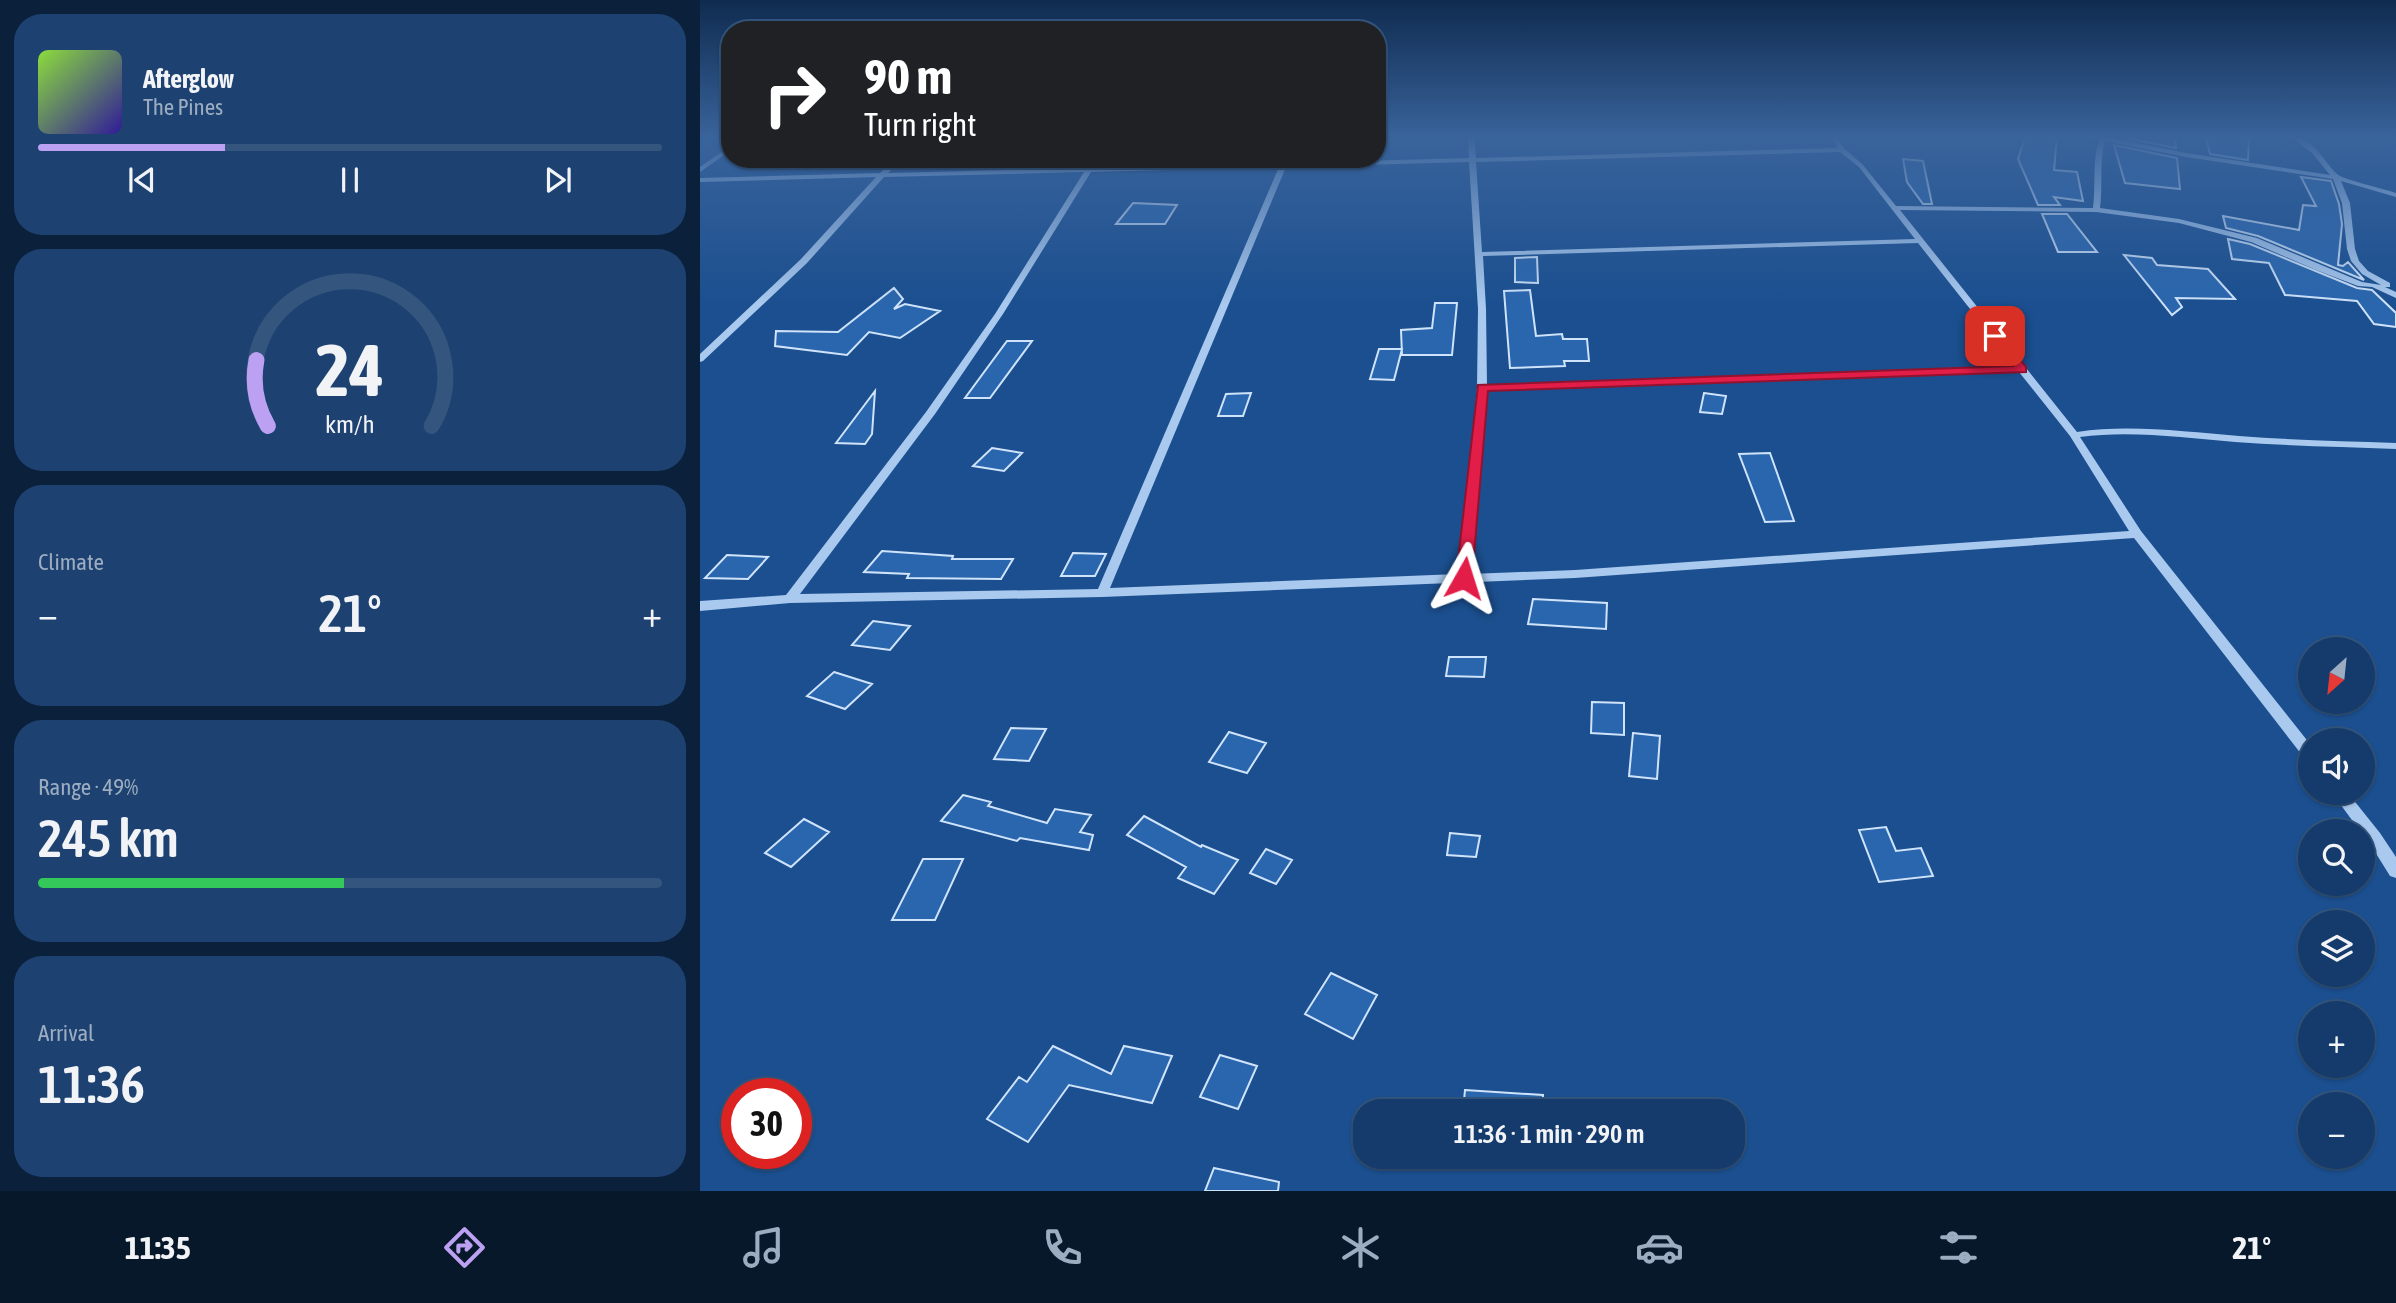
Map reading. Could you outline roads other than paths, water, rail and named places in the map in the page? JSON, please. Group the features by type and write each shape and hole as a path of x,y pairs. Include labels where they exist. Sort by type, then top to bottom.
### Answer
{"street":[{"path":"700,359 804,261 866,193"},
{"path":"790,599 930,414 999,314 1076,193"},
{"path":"1102,593 1271,193"},
{"path":"1464,578 1482,388 1473,193"},
{"path":"1882,193 2074,435 2137,534 2298,740"},
{"path":"2096,209 2099,193"},
{"path":"2344,193 2353,256 2360,269 2396,293"},
{"path":"1894,208 2096,209 2217,229 2254,240 2361,284 2374,285 2396,293"},
{"path":"1478,254 1921,241"},
{"path":"1482,388 2022,369"},
{"path":"2074,435 2094,432 2156,433 2274,442 2396,446"},
{"path":"700,606 790,599 1102,593 1575,574 2137,534"},
{"path":"2348,805 2396,871"}]}
